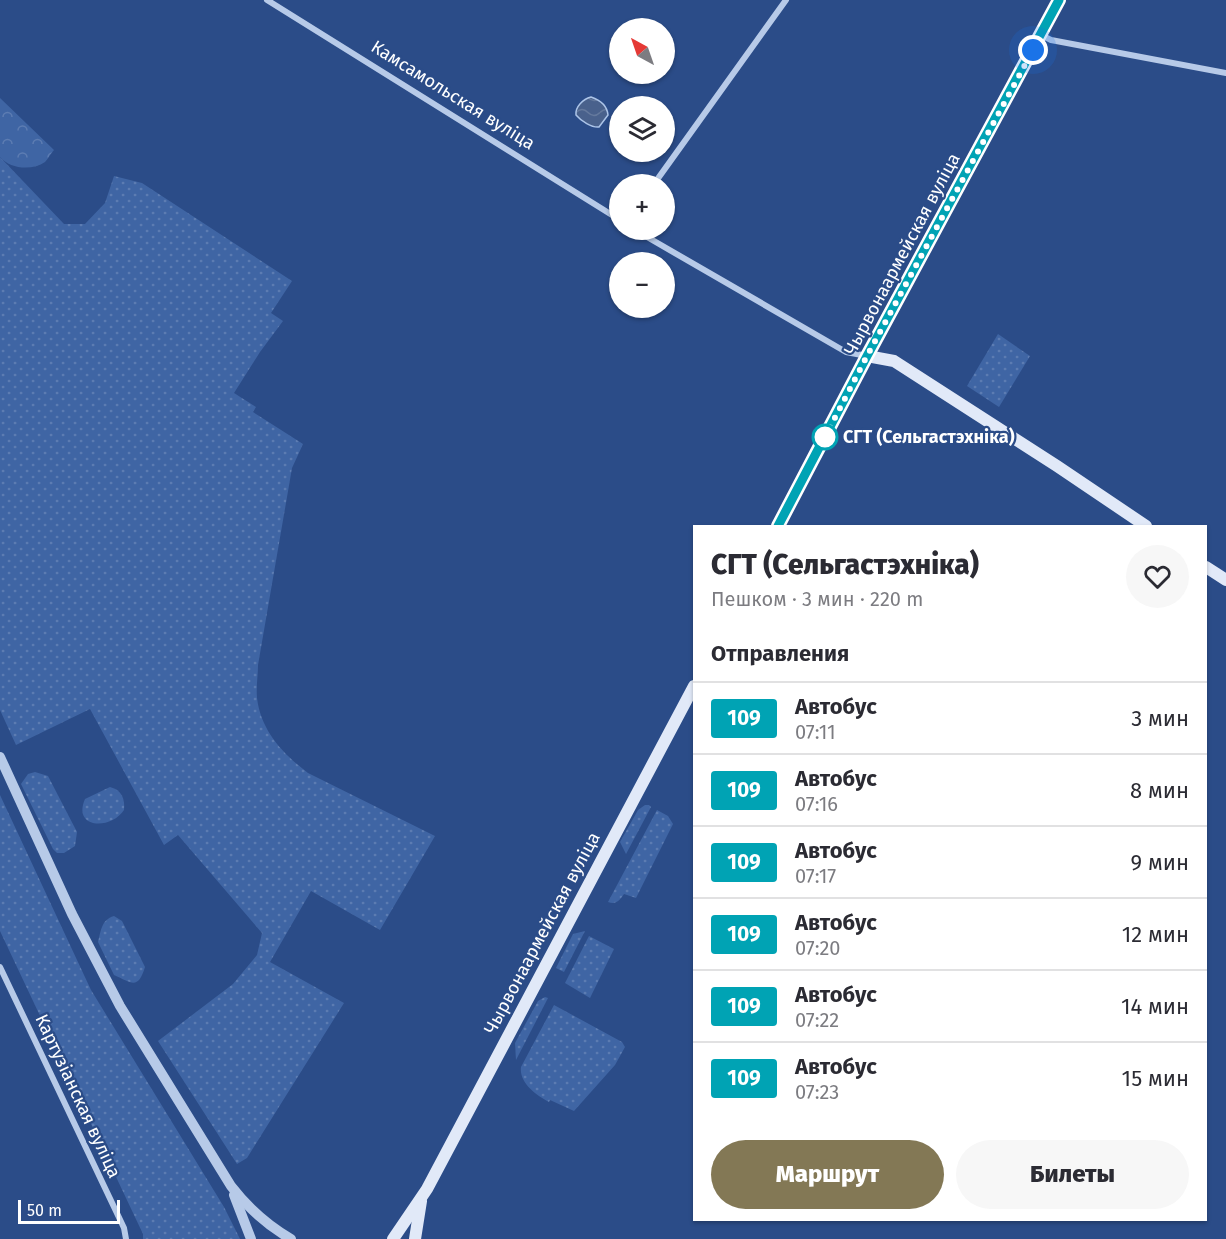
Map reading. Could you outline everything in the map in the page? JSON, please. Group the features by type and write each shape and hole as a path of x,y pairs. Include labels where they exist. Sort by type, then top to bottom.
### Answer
{"main road":[{"name":"Чырвонаармейская вуліца","path":"779,525 1059,0"},
{"path":"867,356 894,361 1145,525"},
{"path":"1207,568 1226,580"},
{"name":"Чырвонаармейская вуліца","path":"393,1239 422,1197 693,688"},
{"name":"Чырвонаармейская вуліца","path":"415,1239 422,1197"}],"street":[{"name":"Камсамольская вуліца","path":"267,0 609,213"},
{"path":"661,174 786,0"},
{"path":"1041,35 1051,40 1226,73"},
{"path":"652,240 846,352 867,356"},
{"path":"0,757 72,914 120,1006 231,1186 248,1208 272,1228 291,1239"},
{"name":"Картузіанская вуліца","path":"0,967 124,1228 126,1239"},
{"path":"231,1186 251,1239"}],"green space":[{"path":"0,98 54,150 45,162 28,168 9,164 0,157"},
{"path":"0,157 64,224 85,224 105,203 114,176 142,183 292,281 271,313 283,321 234,393 256,407 253,412 303,444 292,468 258,665 259,710 268,731 282,750 308,773 435,836 380,930 311,891 270,962 344,1003 247,1158 237,1164 158,1041 233,984 257,955 262,933 178,835 164,845 90,709 16,745 0,710"},
{"path":"998,334 1030,356 999,407 967,386"},
{"path":"35,772 48,776 77,832 75,846 64,853 57,853 53,849 21,784 28,774"},
{"path":"110,787 122,795 124,810 111,821 95,823 88,821 82,809 85,799"},
{"path":"0,795 91,990 224,1207 240,1239 143,1239 143,1234 0,931"},
{"path":"645,805 651,807 626,854 620,842 638,810"},
{"path":"657,810 668,816 673,824 636,898 624,894 617,902 608,902"},
{"path":"114,916 122,921 145,967 140,979 134,983 114,975 98,942 104,923"},
{"path":"585,931 564,972 556,968 573,934"},
{"path":"589,936 614,949 590,998 565,983"},
{"path":"545,997 548,998 516,1060 515,1043 538,1001"},
{"path":"554,1005 622,1042 625,1047 615,1065 574,1111 539,1096 529,1088 521,1073 521,1067"}],"water":[{"path":"591,97 602,103 607,111 608,115 599,127 587,124 576,115 580,104"}],"bus line":[{"name":"109","path":"779,525 1059,0"}],"place":[{"name":"СГТ (Сельгастэхніка)","path":"825,437"}],"route":[{"path":"825,437 1033,50"}]}
